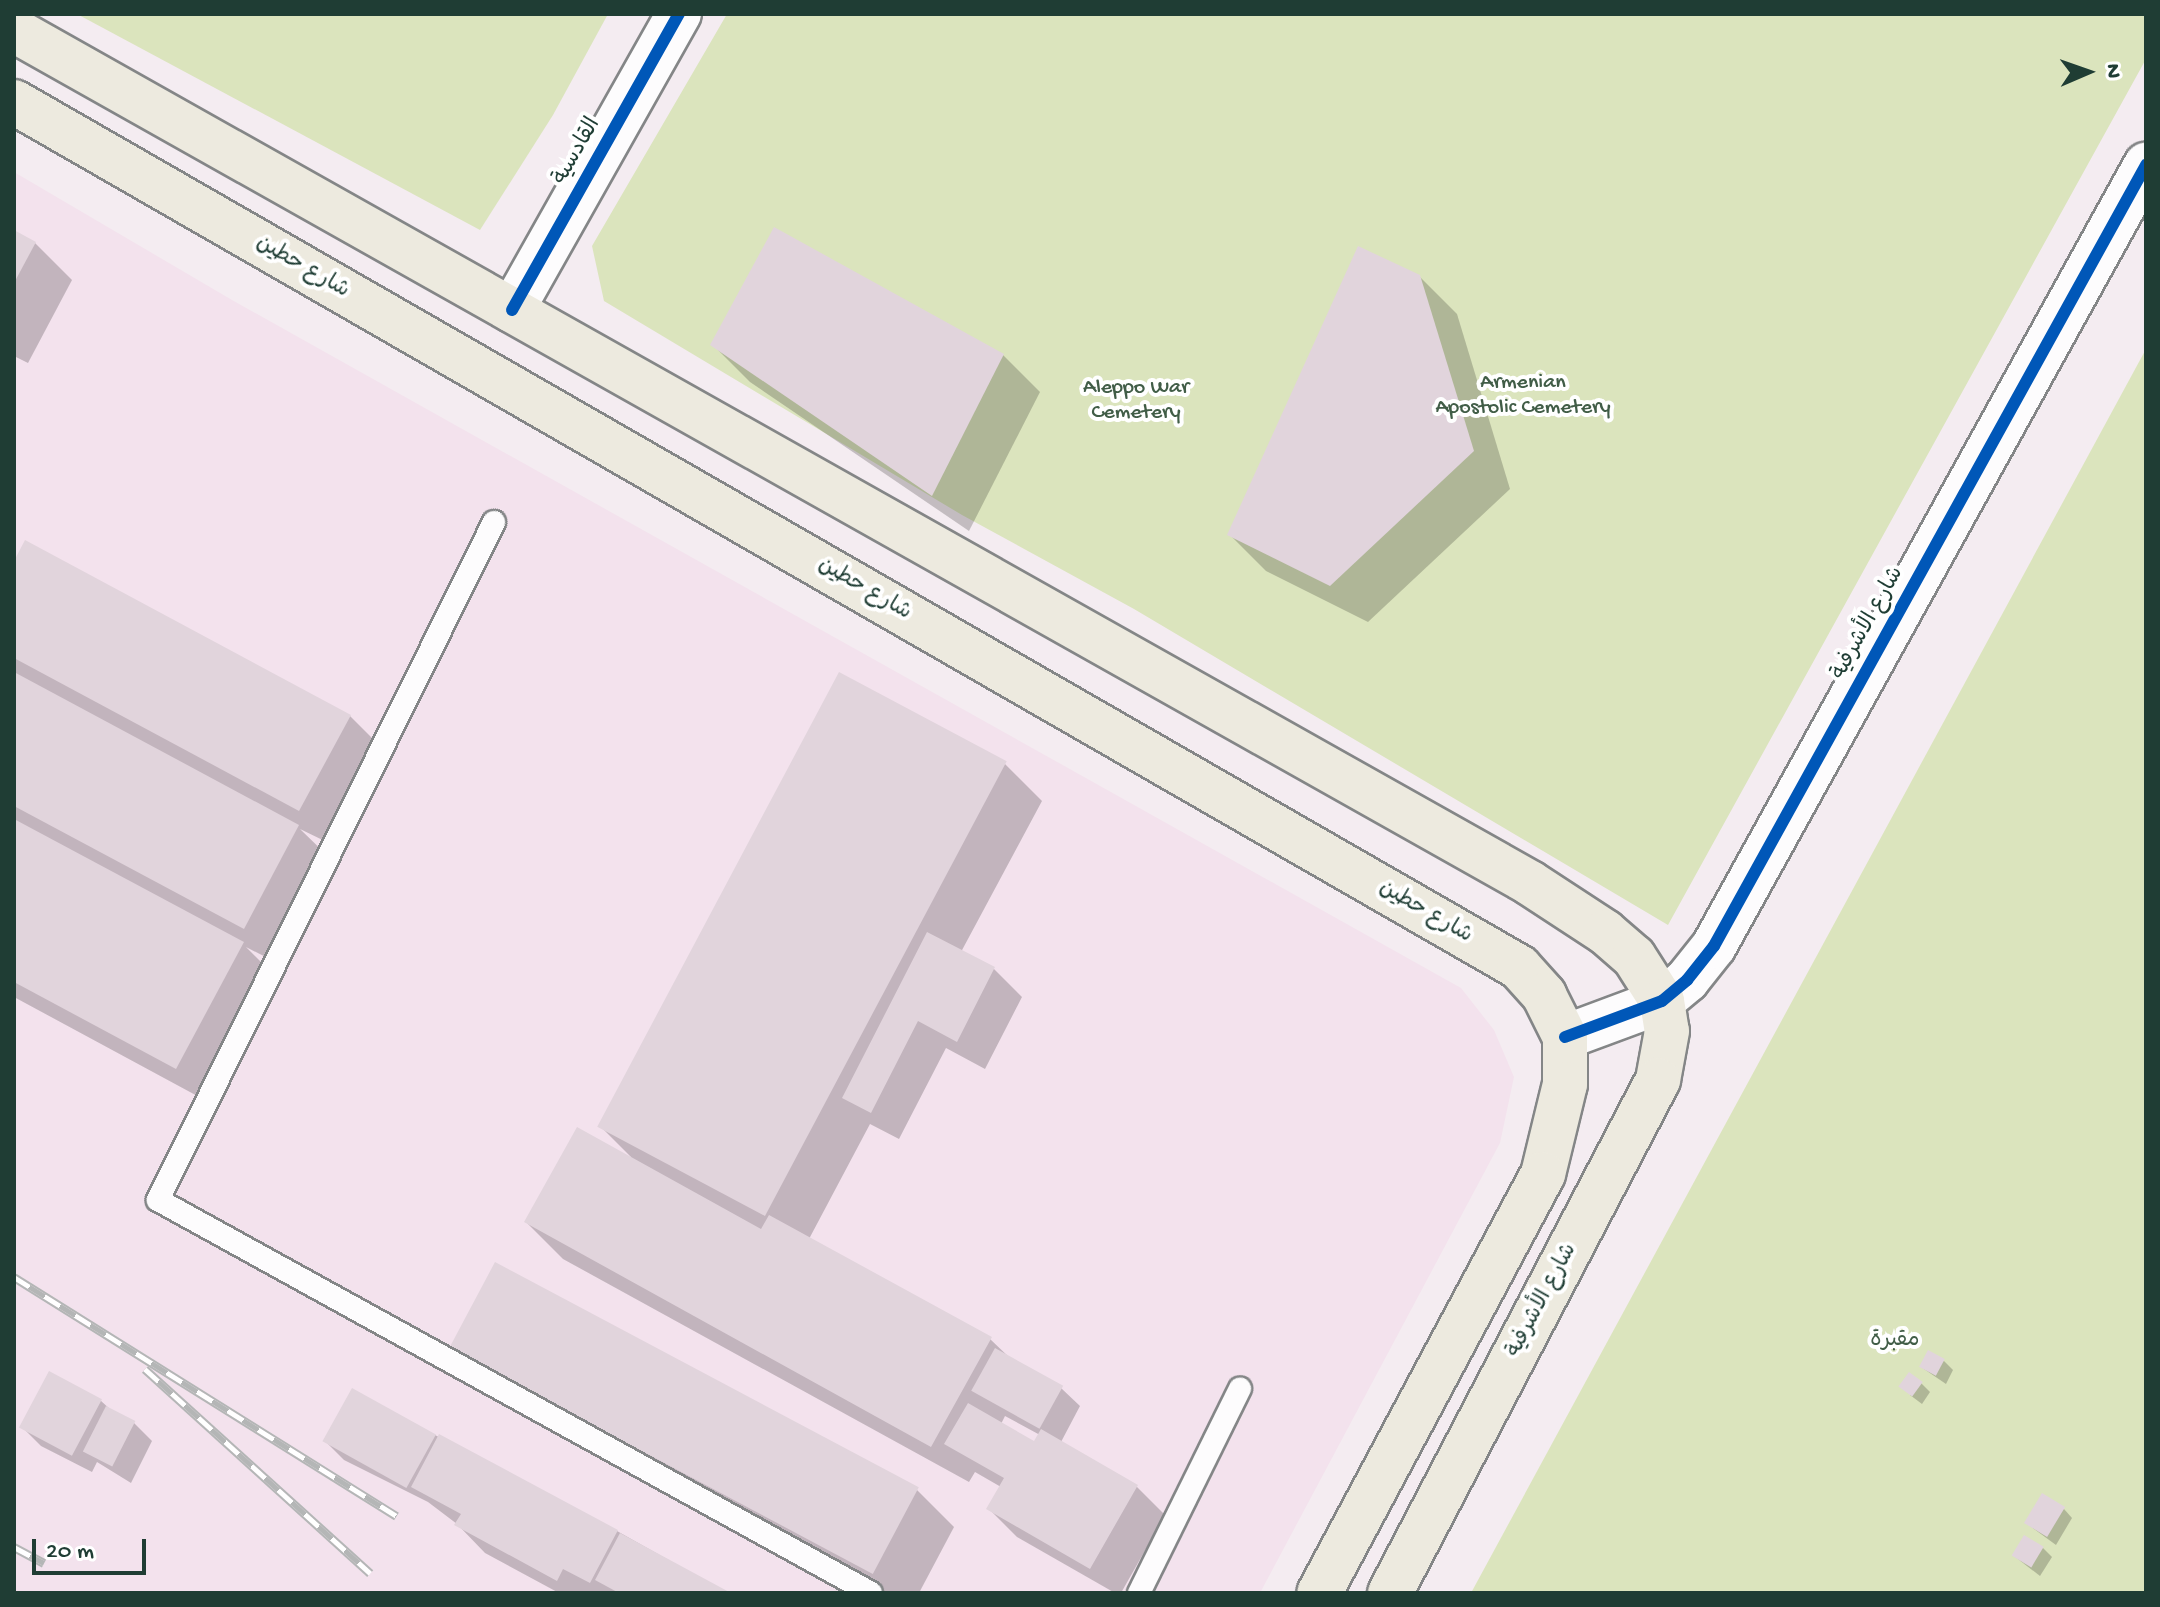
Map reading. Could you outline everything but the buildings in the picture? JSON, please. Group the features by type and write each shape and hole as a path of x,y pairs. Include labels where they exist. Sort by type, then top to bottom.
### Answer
{"main road":[{"path":"14,30 1530,883 1605,932 1634,957 1662,1001"},
{"name":"شارع حطين","path":"14,102 1519,967 1544,995 1565,1037 1565,1084 1543,1174 1319,1593"},
{"name":"شارع الأشرفية","path":"1390,1593 1658,1080 1667,1031 1662,1001"}],"street":[{"name":"القادسية","path":"512,310 679,14"},
{"name":"شارع الأشرفية","path":"1565,1037 1662,1001 1687,980 1714,946 2146,165"}],"lane":[{"path":"494,522 158,1200 871,1593"},
{"path":"1139,1593 1240,1389"}],"shaded area":[{"path":"14,172 232,300 1461,988 1494,1030 1514,1077 1500,1143 1260,1593 14,1593"}],"green space":[{"path":"77,14 608,14 553,115 480,230"},
{"name":"Armenian Apostolic Cemetery","path":"727,14 2146,14 2146,59 1668,925 1134,609 962,515 604,301 592,246"},
{"name":"مقبرة","path":"2146,349 2146,1593 1471,1593"}],"railway":[{"path":"14,1277 396,1516"},
{"path":"145,1369 370,1573"},
{"path":"14,1547 44,1563"}],"cycle path":[{"path":"512,310 679,14"},
{"path":"1565,1037 1662,1001 1687,980 1714,946 2146,165"}],"park label":[{"name":"Aleppo War Cemetery","path":"1136,400"}]}
